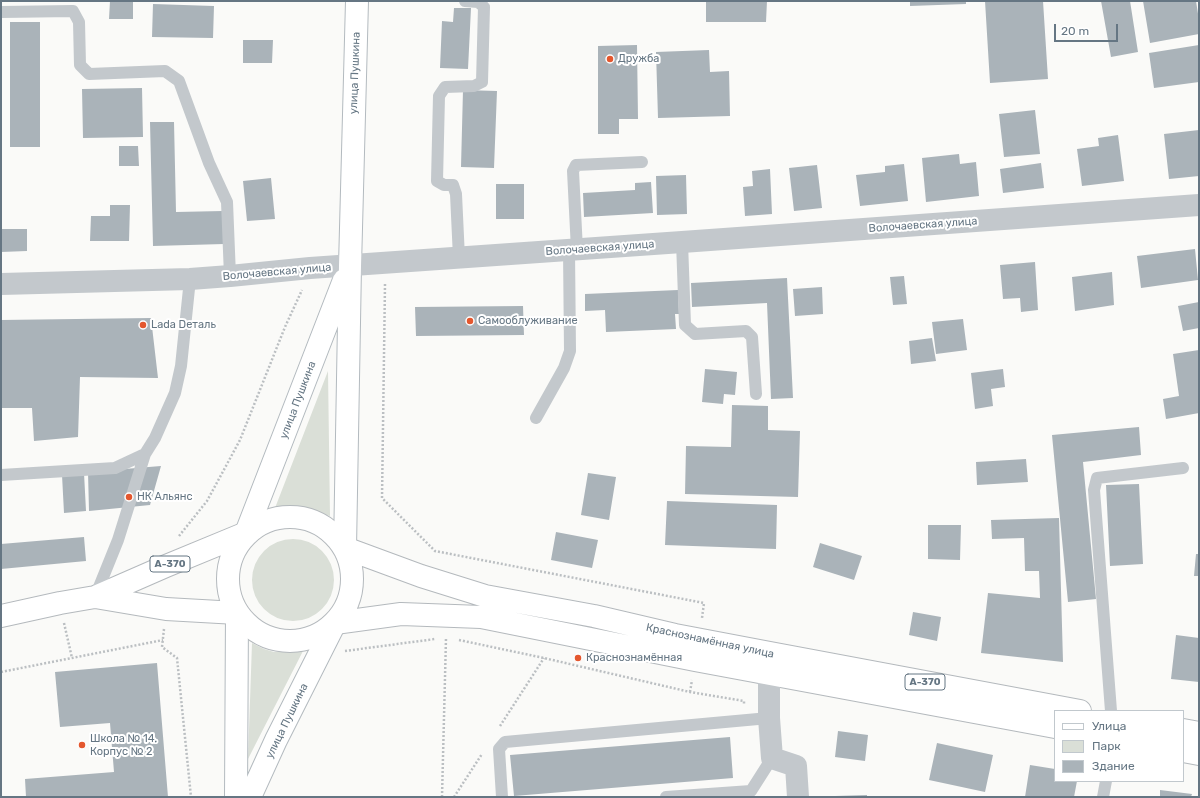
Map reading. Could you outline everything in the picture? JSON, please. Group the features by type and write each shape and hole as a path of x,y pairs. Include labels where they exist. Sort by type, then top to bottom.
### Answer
{"main road":[{"name":"улица Пушкина","path":"345,548 357,1"},
{"name":"улица Пушкина","path":"246,533 350,266"},
{"name":"А-370","path":"1,616 95,597 246,533 262,522 295,516 328,528 345,548 351,562 353,586 347,605 335,623 313,638 280,642 253,630 237,613 230,597 227,574 233,552 246,533"},
{"name":"Краснознамённая улица","path":"345,548 421,576 485,596 594,616 769,674 1054,727"},
{"name":"А-370","path":"95,597 166,608 237,613"},
{"path":"236,797 237,613"},
{"name":"Краснознамённая улица","path":"335,623 401,614 481,618 697,650 1074,710"},
{"name":"улица Пушкина","path":"250,797 276,740 335,623"},
{"path":"1184,730 1199,733"},
{"path":"1184,751 1199,754"}],"street":[{"name":"Волочаевская улица","path":"1,284 230,276 310,268 1199,204"},
{"path":"769,674 769,718 772,758 796,766 798,797"}],"lane":[{"path":"459,258 456,194 453,185 444,185 437,181 439,96 445,87 474,86 482,82 484,7 478,2 465,1"},
{"path":"1,12 73,11 79,22 80,65 88,74 165,71 179,81 209,163 227,202 230,276"},
{"path":"536,418 564,368 570,351 573,250 573,171 576,166 642,162"},
{"path":"682,242 685,325 695,334 746,331 752,336 756,394"},
{"path":"95,597 118,540 145,454 155,438 175,393 181,366 190,278"},
{"path":"1,475 115,468 145,454"},
{"path":"1111,710 1094,490 1097,478 1183,468"},
{"path":"502,797 499,749 505,742 769,718"},
{"path":"666,797 751,791 772,758"},
{"path":"1104,797 1106,782"}],"path":[{"path":"386,263 382,498 434,551 704,603 690,692"},
{"path":"60,603 72,658"},
{"path":"320,654 446,637 442,797"},
{"path":"454,638 690,692 744,701 745,720"},
{"path":"1,672 163,640"}],"green space":[{"path":"328,371 330,516 293,507 275,508"},
{"path":"293,539 309,542 322,551 331,564 334,580 331,596 322,609 309,618 293,621 277,618 264,609 255,596 252,580 255,564 264,551 277,542"},
{"path":"252,643 274,652 303,651 248,759"}],"building":[{"path":"110,1 133,1 133,19 109,19"},
{"path":"706,1 767,1 766,22 706,22"},
{"path":"910,1 966,1 966,4 910,6"},
{"path":"985,1 1043,1 1048,79 990,83"},
{"path":"1101,1 1130,1 1138,52 1111,57"},
{"path":"1143,1 1196,1 1199,20 1199,34 1150,43"},
{"path":"153,4 214,6 213,38 152,37"},
{"path":"454,8 471,8 468,69 440,68 442,21 453,22"},
{"path":"10,22 40,22 40,147 10,147"},
{"path":"243,40 273,40 272,63 243,63"},
{"path":"637,45 638,119 619,119 619,134 598,134 598,46"},
{"path":"1199,45 1199,82 1154,88 1149,53"},
{"path":"709,50 710,72 729,71 730,116 658,118 656,52"},
{"path":"142,88 143,137 83,138 82,89"},
{"path":"463,90 497,91 494,168 461,167"},
{"path":"1035,110 1040,154 1004,157 999,114"},
{"path":"150,122 174,122 176,212 223,211 224,244 153,246"},
{"path":"1199,130 1199,176 1169,179 1164,134"},
{"path":"1118,135 1124,181 1082,186 1077,149 1099,146 1098,138"},
{"path":"119,146 138,146 139,166 119,166"},
{"path":"959,154 960,164 976,162 979,196 926,202 922,158"},
{"path":"1041,163 1044,188 1003,193 1000,169"},
{"path":"904,164 908,201 860,206 856,175 885,172 885,166"},
{"path":"817,165 822,208 794,211 789,168"},
{"path":"770,169 772,214 745,216 743,187 753,186 752,171"},
{"path":"686,175 687,214 657,215 656,176"},
{"path":"271,178 275,219 247,221 243,181"},
{"path":"651,182 653,213 584,217 583,193 635,190 635,183"},
{"path":"496,184 524,184 524,219 496,219"},
{"path":"110,205 130,205 129,241 90,241 91,216 110,216"},
{"path":"1,229 27,229 27,251 1,252"},
{"path":"1195,249 1198,280 1141,288 1137,256"},
{"path":"1035,262 1038,310 1021,312 1020,298 1003,299 1000,265"},
{"path":"1112,272 1114,305 1075,311 1072,277"},
{"path":"904,276 907,304 893,305 890,277"},
{"path":"787,278 793,398 771,399 767,303 692,307 691,283"},
{"path":"822,287 823,314 795,316 793,289"},
{"path":"678,290 679,314 675,314 676,329 606,332 605,310 585,311 585,294"},
{"path":"1199,302 1199,328 1183,331 1178,306"},
{"name":"Самооблуживание","path":"523,306 524,335 416,336 415,307"},
{"path":"151,318 158,378 80,377 78,437 34,441 32,408 1,408 1,320"},
{"path":"963,319 967,350 936,354 932,322"},
{"path":"932,338 936,361 911,364 909,341"},
{"path":"1199,350 1199,413 1166,419 1163,399 1179,396 1173,354"},
{"path":"705,369 737,372 735,395 724,394 723,404 702,402"},
{"path":"1003,369 1005,387 991,389 993,406 975,409 971,373"},
{"path":"732,405 768,406 768,430 800,431 798,497 685,494 686,446 731,447"},
{"path":"1139,427 1141,455 1083,462 1096,599 1068,602 1052,435"},
{"path":"1026,459 1028,482 977,485 976,462"},
{"path":"161,466 150,505 89,511 88,472"},
{"path":"84,473 86,511 64,513 62,475"},
{"path":"588,473 616,477 609,520 581,515"},
{"path":"1139,484 1143,564 1110,566 1106,485"},
{"path":"667,501 777,505 776,549 665,545"},
{"path":"1059,518 1063,662 981,653 988,593 1040,598 1039,571 1025,571 1024,538 992,539 991,520"},
{"path":"928,525 961,525 960,560 928,559"},
{"path":"556,532 598,540 592,568 551,560"},
{"path":"84,537 86,561 1,569 1,544"},
{"path":"820,543 862,556 854,580 813,567"},
{"path":"1196,554 1199,554 1199,576 1194,576"},
{"path":"913,612 941,617 937,641 909,635"},
{"path":"1176,635 1199,638 1199,682 1171,679"},
{"path":"157,663 168,797 26,797 25,779 114,772 110,723 60,727 55,672"},
{"path":"838,731 868,735 865,761 835,757"},
{"path":"730,737 733,778 514,796 510,755"},
{"path":"937,743 993,755 985,792 929,780"},
{"path":"1030,765 1054,769 1054,782 1077,782 1074,797 1025,797"},
{"path":"1160,790 1192,794 1191,797 1160,797"},
{"path":"867,795 867,797 835,797 835,796"}],"place":[{"name":"Дружба","path":"610,59"},
{"name":"Самооблуживание","path":"470,321"},
{"name":"Lada Dеталь","path":"143,325"},
{"name":"НК Альянс","path":"129,497"},
{"name":"Краснознамённая","path":"578,658"},
{"name":"Школа № 14. Корпус № 2","path":"82,745"}]}
